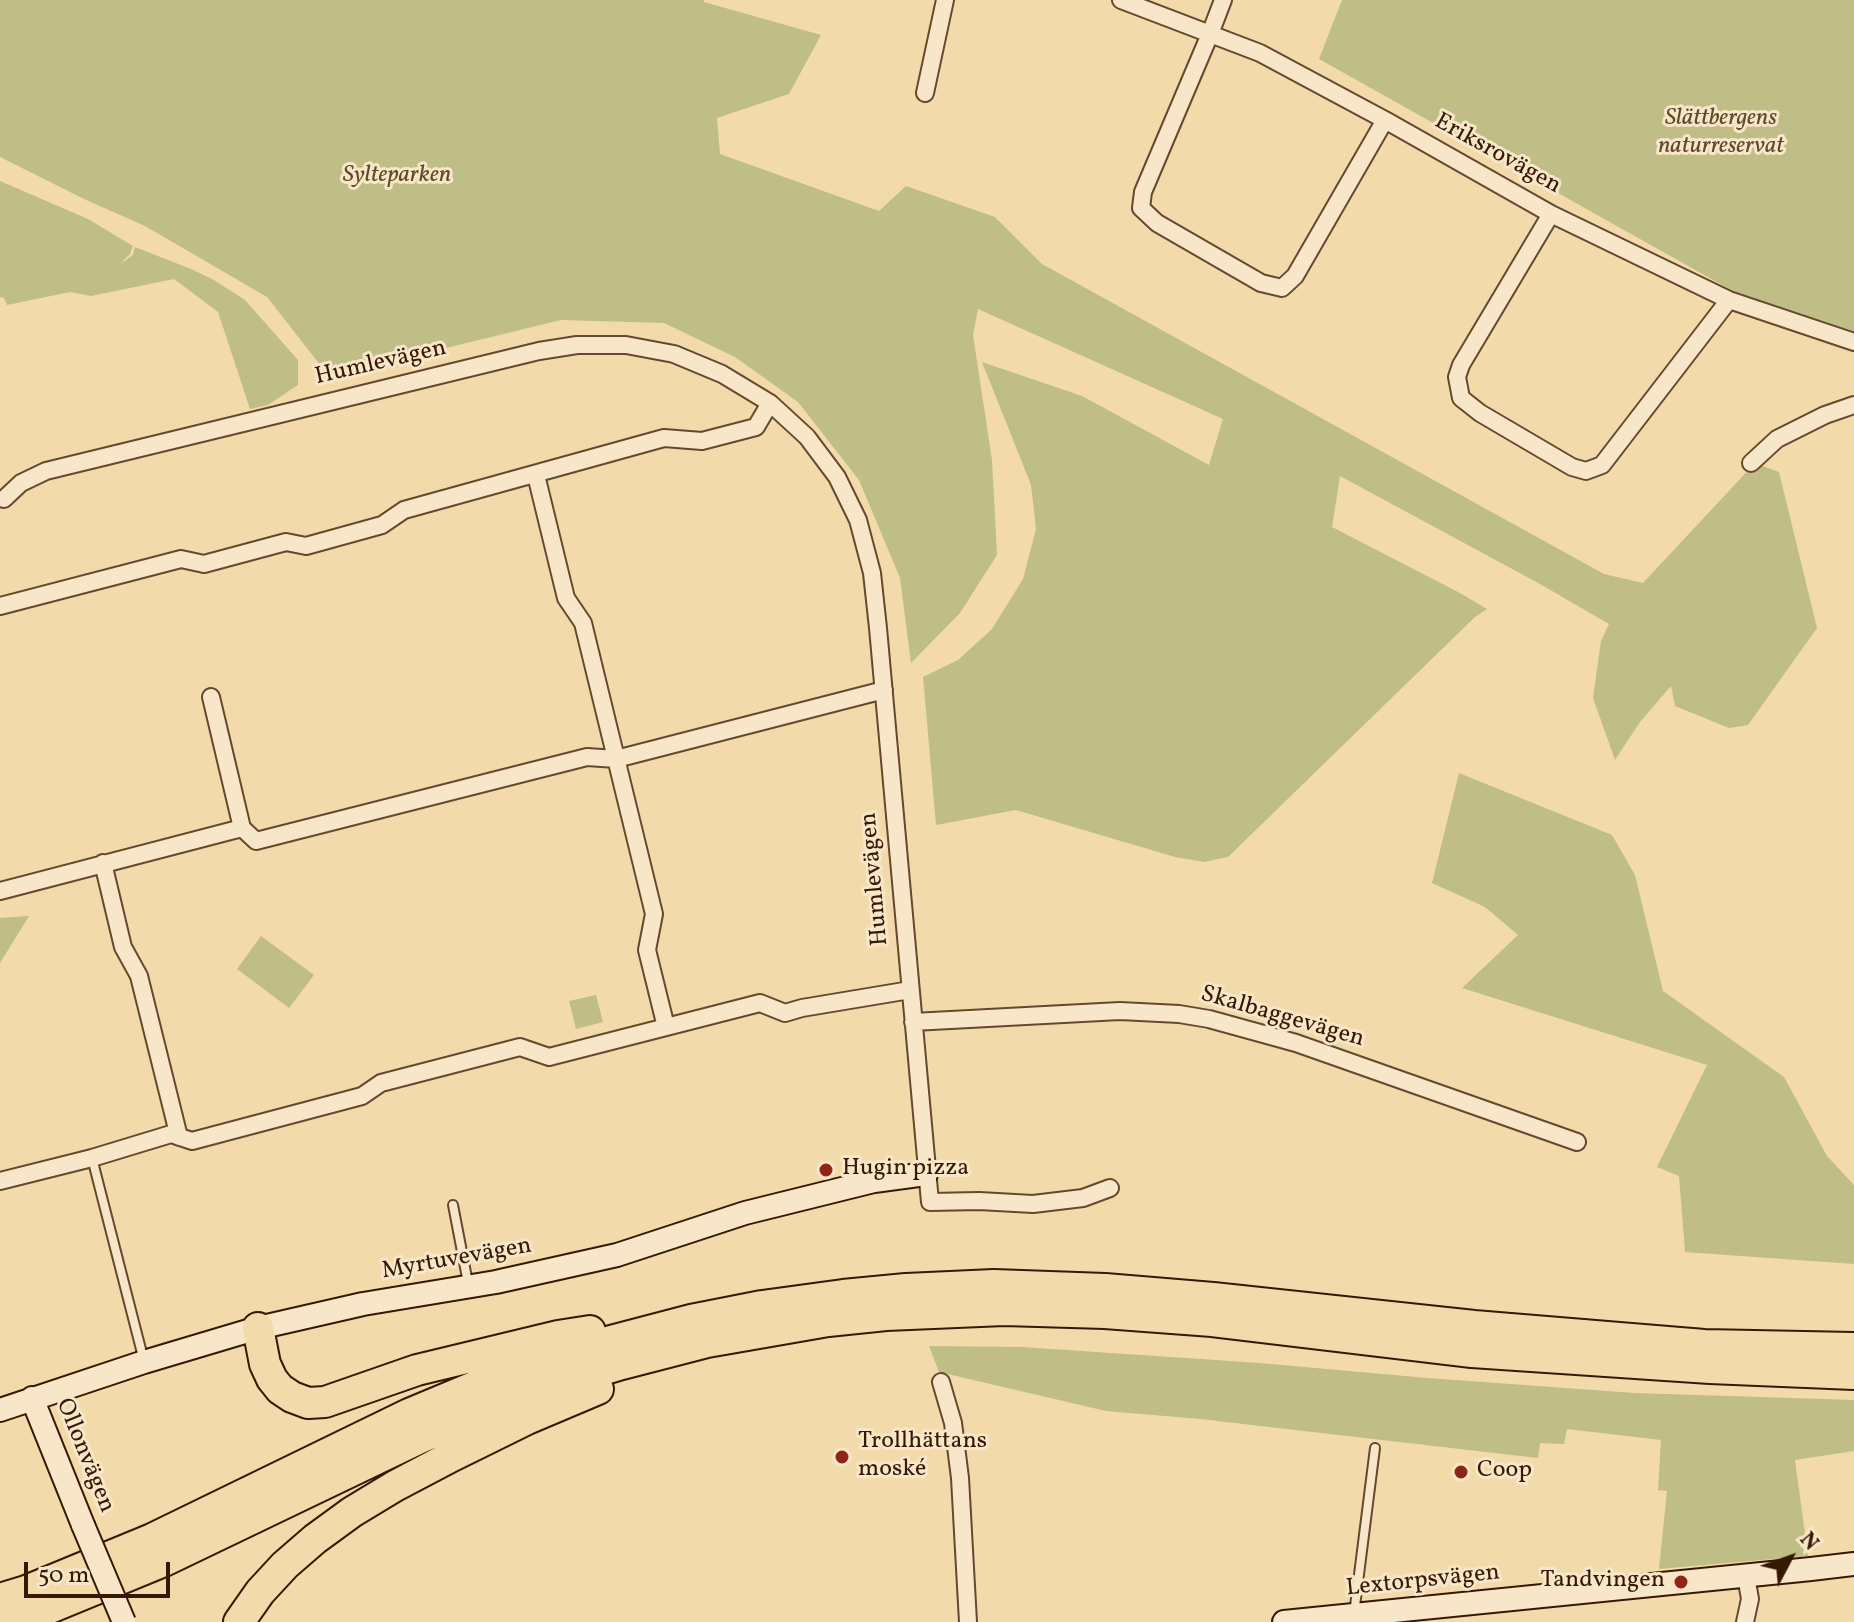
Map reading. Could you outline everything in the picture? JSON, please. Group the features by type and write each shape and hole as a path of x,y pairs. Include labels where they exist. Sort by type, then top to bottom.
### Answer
{"highway":[{"path":"11,1622 164,1561 407,1444 492,1407 622,1364 762,1306 906,1289 994,1285 1105,1289 1474,1326 1704,1345 1854,1348"},
{"path":"0,1599 152,1539 409,1414 481,1384 557,1358 699,1331 886,1315 1051,1310 1212,1321 1472,1352 1854,1374"},
{"path":"258,1328 265,1364 272,1379 292,1397 308,1403 325,1402 417,1370 558,1336 621,1325 699,1331"},
{"path":"239,1622 260,1592 285,1565 352,1512 452,1456 699,1331"}],"street":[{"path":"925,93 945,0"},
{"name":"Eriksrovägen","path":"1121,0 1260,53 1551,214 1729,300 1854,342"},
{"path":"1223,0 1143,192 1141,208 1157,223 1261,283 1282,288 1295,276 1385,120"},
{"path":"1551,214 1461,365 1457,377 1461,398 1471,406 1572,467 1586,471 1602,465 1729,300"},
{"name":"Humlevägen","path":"2,501 21,483 46,471 539,351 577,345 626,345 674,354 722,374 770,403 807,437 837,477 858,520 872,573 930,1202 1033,1204 1083,1198 1110,1188"},
{"path":"0,606 181,559 204,564 286,542 306,546 382,525 404,510 664,438 702,441 756,427 770,403"},
{"path":"1751,463 1777,439 1825,415 1854,405"},
{"path":"536,475 566,598 583,623 654,914 647,950 666,1027"},
{"path":"211,697 242,828 256,841 587,757 616,759 884,690"},
{"path":"0,891 242,828"},
{"path":"103,863 123,947 139,976 179,1137"},
{"path":"0,1181 171,1134 192,1141 362,1096 381,1083 520,1047 549,1057 760,1003 785,1013 910,990"},
{"name":"Skalbaggevägen","path":"913,1022 1120,1011 1209,1019 1296,1043 1577,1142"},
{"name":"Myrtuvevägen","path":"0,1410 258,1328 363,1304 496,1282 617,1255 745,1213 874,1181 926,1174"},
{"path":"941,1382 953,1423 960,1478 968,1622"},
{"name":"Ollonvägen","path":"32,1398 124,1622"},
{"name":"Lextorpsvägen","path":"1284,1622 1854,1564"},
{"path":"1745,1622 1750,1599 1746,1576"}],"lane":[{"path":"92,1158 144,1362"},
{"path":"453,1205 469,1286"},
{"path":"1354,1615 1375,1448"}],"green space":[{"name":"Sylteparken","path":"0,0 704,0 821,35 789,94 717,118 720,154 879,211 906,186 995,217 1042,264 1604,574 1643,583 1755,463 1779,472 1817,628 1748,725 1729,728 1675,706 1671,686 1640,722 1615,760 1593,698 1601,641 1609,624 1340,476 1332,527 1487,609 1475,617 1228,857 1204,862 1175,857 1016,810 936,825 923,677 958,660 992,629 1023,579 1036,529 1031,485 982,362 1082,396 1209,465 1223,419 978,309 973,335 992,460 997,555 960,613 911,663 900,578 859,480 798,402 735,357 664,323 561,320 328,375 267,297 145,226 0,157"},
{"name":"Slättbergens naturreservat","path":"1342,0 1854,0 1854,332 1731,290 1319,59"},
{"path":"0,181 88,219 133,246 120,264 133,255 135,247 214,280 245,300 298,360 298,385 268,405 250,409 218,312 174,279 91,296 70,292 7,305 0,297"},
{"path":"1459,773 1612,835 1635,875 1663,991 1784,1077 1827,1156 1854,1185 1854,1264 1685,1252 1679,1176 1657,1167 1707,1065 1462,988 1518,935 1485,907 1432,883"},
{"path":"29,916 0,963 0,918"},
{"path":"261,936 314,975 289,1008 237,969"},
{"path":"596,995 603,1022 576,1029 569,1001"},
{"path":"929,1346 1022,1347 1635,1393 1854,1400 1854,1451 1795,1460 1808,1556 1659,1569 1667,1491 1658,1490 1661,1440 1567,1429 1564,1444 1540,1443 1538,1458 1106,1411 939,1372"}],"place":[{"name":"Hugin pizza","path":"826,1170"},
{"name":"Trollhättans moské","path":"842,1457"},
{"name":"Coop","path":"1461,1472"},
{"name":"Tandvingen","path":"1681,1582"}]}
